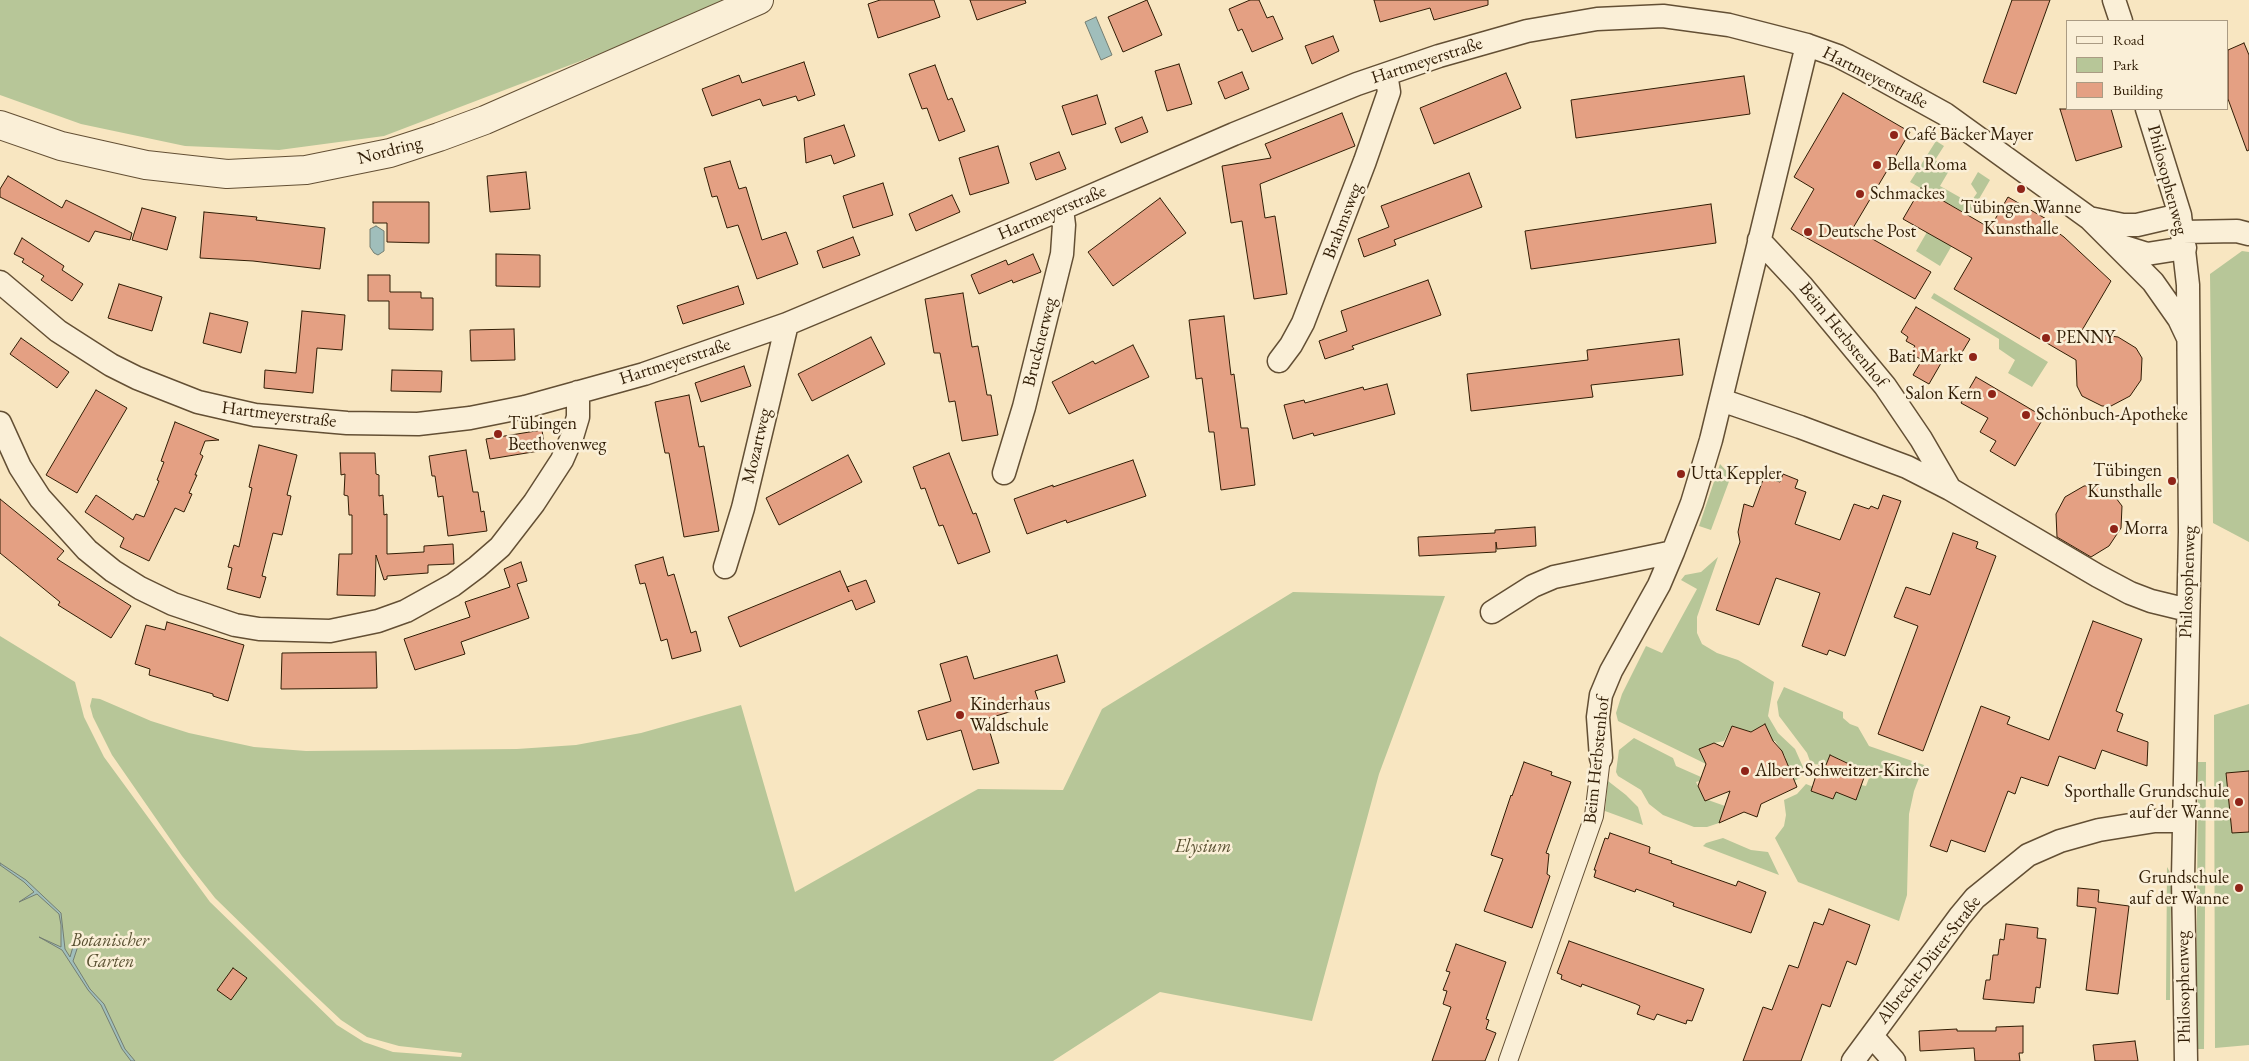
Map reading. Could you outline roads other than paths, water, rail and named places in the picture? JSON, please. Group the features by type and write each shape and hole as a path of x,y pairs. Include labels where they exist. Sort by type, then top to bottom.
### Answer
{"street":[{"name":"Nordring","path":"0,126 61,146 146,165 227,174 306,170 390,153 485,120 759,0"},
{"path":"2114,0 2121,20"},
{"name":"Hartmeyerstraße","path":"0,282 58,331 111,365 137,378 198,402 236,412 348,423 418,424 487,415 644,374 787,324 1062,209 1242,130 1386,74 1466,48 1527,31 1597,19 1636,16 1688,18 1729,24 1807,45 1838,56 1867,70 1945,114 2088,218 2153,282 2179,319 2188,338"},
{"name":"Beim Herbstenhof","path":"1508,1061 1594,816 1601,758 1598,717 1601,695 1611,671 1659,585 1692,503 1721,400 1807,45"},
{"name":"Brahmsweg","path":"1279,361 1291,345 1303,323 1360,176 1390,92 1386,74"},
{"name":"Philosophenweg","path":"2147,110 2183,232 2188,285 2190,532 2183,969 2186,1061"},
{"name":"Brucknerweg","path":"1004,473 1024,407 1062,254 1064,225 1062,209"},
{"name":"Hartmeyerstraße","path":"2088,218 2123,225 2137,225 2183,232"},
{"path":"2183,232 2236,231 2249,234"},
{"name":"Hartmeyerstraße","path":"2115,244 2147,254 2183,232"},
{"name":"Beim Herbstenhof","path":"1759,240 1802,286 1885,386 1925,445 1950,489"},
{"name":"Mozartweg","path":"725,567 743,508 787,324"},
{"path":"0,424 20,467 40,498 87,550 113,571 140,588 173,604 234,625 330,631 378,620 414,607 454,585 477,568 500,547 534,503 562,460 578,417 578,392"},
{"name":"Beim Herbstenhof","path":"1721,400 1862,449 1907,467 1950,489 1994,517 2130,593 2151,601 2188,610"},
{"path":"1492,612 1533,586 1554,577 1673,552"},
{"name":"Albrecht-Dürer-Straße","path":"1853,1061 1938,943 1970,904 1999,877 2028,855 2060,841 2099,830 2155,821 2184,821"},
{"path":"1872,1036 1894,1061"}],"water":[{"path":"1096,17 1112,55 1101,60 1085,22"},
{"path":"376,226 384,231 384,251 378,255 370,247 370,229"},
{"path":"0,863 26,880 61,913 65,949 70,957 77,933 77,949 73,961 90,989 104,1004 125,1049 135,1061 131,1061 122,1049 101,1005 88,990 62,950 39,937 61,947 59,914 37,894 19,902 34,892 24,882 0,865"}],"place":[{"name":"Café Bäcker Mayer","path":"1894,135"},
{"name":"Bella Roma","path":"1877,165"},
{"name":"Tübingen Wanne Kunsthalle","path":"2021,189"},
{"name":"Schmackes","path":"1860,194"},
{"name":"Deutsche Post","path":"1808,232"},
{"name":"PENNY","path":"2046,338"},
{"name":"Bati Markt","path":"1973,357"},
{"name":"Salon Kern","path":"1992,394"},
{"name":"Schönbuch-Apotheke","path":"2026,415"},
{"name":"Tübingen Beethovenweg","path":"498,434"},
{"name":"Utta Keppler","path":"1681,474"},
{"name":"Tübingen Kunsthalle","path":"2172,481"},
{"name":"Morra","path":"2114,529"},
{"name":"Kinderhaus Waldschule","path":"960,715"},
{"name":"Albert-Schweitzer-Kirche","path":"1745,771"},
{"name":"Sporthalle Grundschule auf der Wanne","path":"2239,802"},
{"name":"Grundschule auf der Wanne","path":"2239,888"}],"park label":[{"name":"Elysium","path":"1203,847"},
{"name":"Botanischer Garten","path":"110,951"}]}
